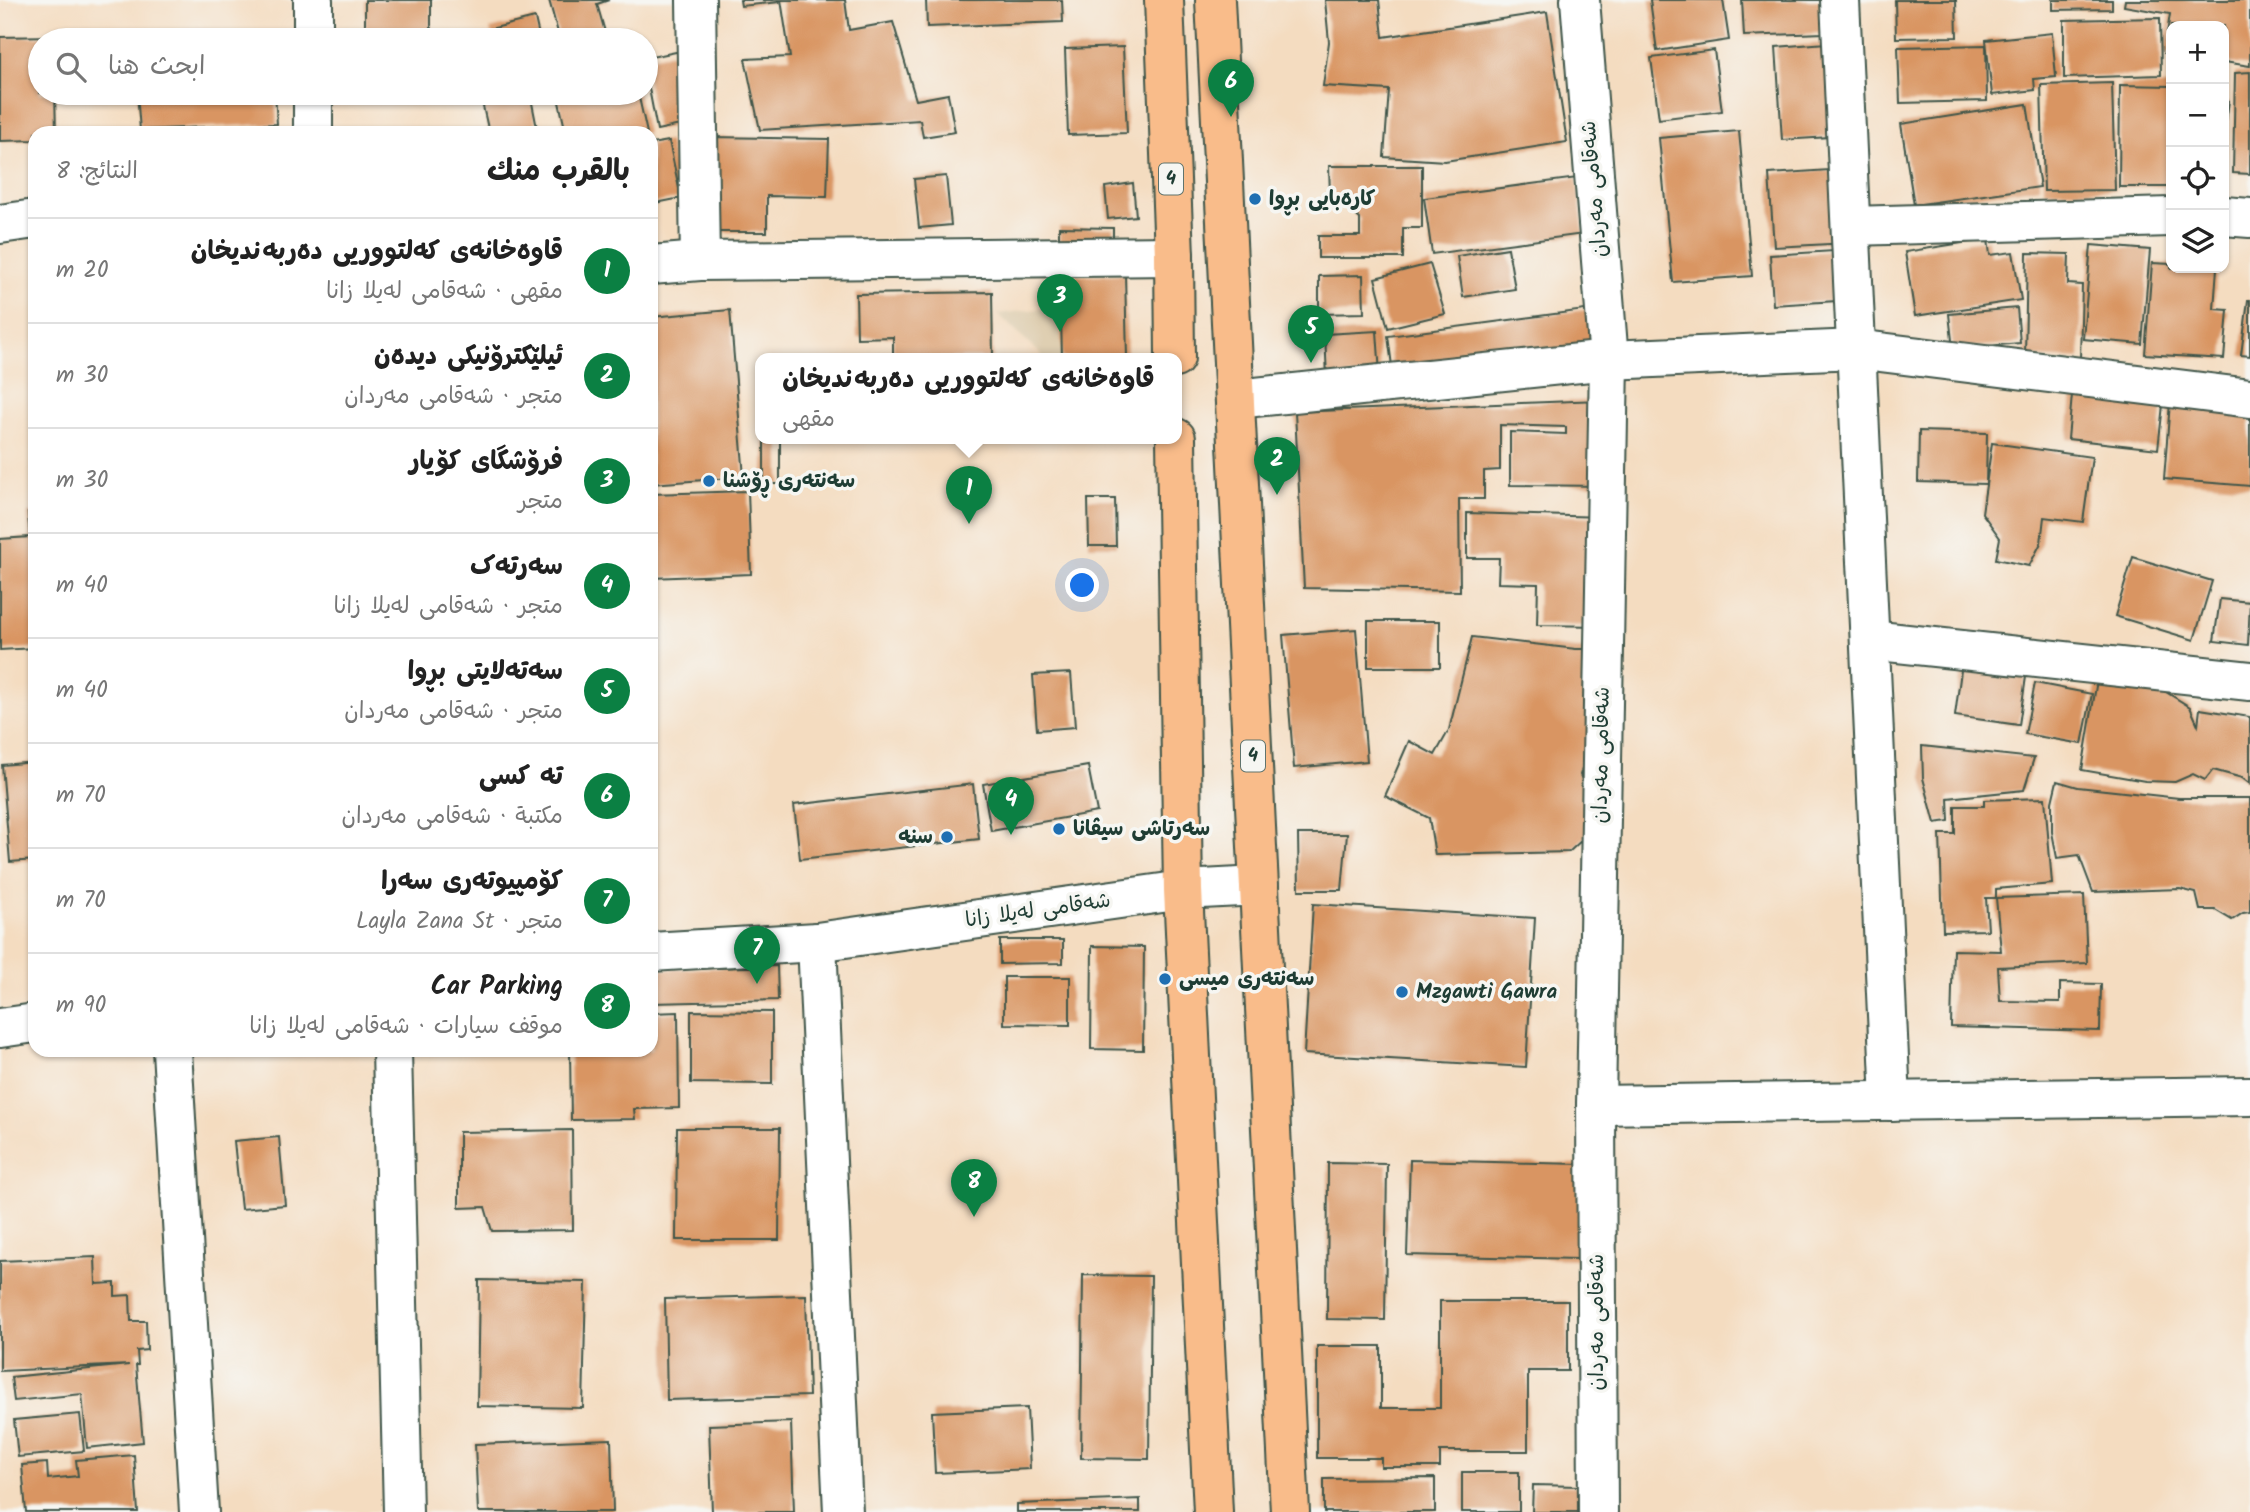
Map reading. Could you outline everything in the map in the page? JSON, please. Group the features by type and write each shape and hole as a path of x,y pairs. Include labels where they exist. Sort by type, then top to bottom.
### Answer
{"highway":[{"name":"4","path":"1164,0 1175,353"},
{"name":"4","path":"1215,0 1290,1512"},
{"path":"1177,444 1183,890 1213,1512"}],"street":[{"path":"313,0 313,28"},
{"path":"696,0 700,261"},
{"name":"شەقامی مەردان","path":"1580,0 1609,360 1596,1105 1598,1512"},
{"path":"1840,0 1891,1101"},
{"path":"313,105 313,126"},
{"path":"2229,216 2250,218"},
{"path":"1851,226 2166,217"},
{"path":"0,223 28,220"},
{"path":"658,264 700,261 1174,256"},
{"path":"1236,399 1609,360 1856,349 2250,398"},
{"path":"1870,640 2250,681"},
{"name":"شەقامی لەیلا زانا","path":"658,953 817,943 1183,890 1259,886"},
{"path":"817,943 843,1512"},
{"path":"0,1028 28,1024"},
{"path":"173,1057 199,1512"},
{"path":"392,1057 403,1512"},
{"path":"1596,1105 2250,1096"}],"shaded area":[{"path":"1107,300 1098,353 1040,353 998,314"}],"building":[{"path":"365,0 431,0 431,28 365,28"},
{"path":"549,0 609,0 597,4 604,28 557,28"},
{"path":"740,0 779,0 779,2 741,6"},
{"path":"781,0 845,0 849,30 893,22 916,100 948,94 955,132 923,137 920,120 760,130 745,59 790,57"},
{"path":"926,0 1062,0 1063,22 927,27"},
{"path":"1325,0 1379,0 1383,37 1547,12 1567,142 1445,161 1384,157 1389,90 1323,86 1329,42"},
{"path":"1650,0 1723,0 1729,40 1657,51"},
{"path":"1742,0 1822,0 1824,33 1744,36"},
{"path":"1895,0 1956,0 1957,37 1896,38"},
{"path":"2053,0 2112,0 2112,9 2053,10"},
{"path":"2125,0 2250,0 2250,66 2229,63 2229,21 2169,21 2170,14 2124,6"},
{"path":"535,18 537,28 494,28"},
{"path":"2160,18 2161,75 2064,78 2064,20"},
{"path":"2052,33 2056,77 2034,79 2035,90 1992,95 1986,40"},
{"path":"28,36 28,105 55,105 56,126 28,126 28,140 0,141 0,37"},
{"path":"1839,42 1846,136 1782,140 1776,47"},
{"path":"1986,45 1987,101 1900,103 1898,47"},
{"path":"1123,47 1127,133 1068,135 1065,49"},
{"path":"1714,50 1722,111 1659,119 1651,58"},
{"path":"681,51 685,124 658,130 652,105 658,105 658,56"},
{"path":"2250,72 2250,174 2233,173 2235,73"},
{"path":"2112,83 2115,190 2044,191 2041,85"},
{"path":"2120,85 2166,86 2166,187 2119,187"},
{"path":"2027,104 2040,187 1914,205 1901,124"},
{"path":"138,105 276,105 277,124 140,126"},
{"path":"483,105 532,105 537,126 487,126"},
{"path":"560,105 641,105 645,126 564,126"},
{"path":"1739,131 1752,276 1673,282 1659,138"},
{"path":"712,137 829,139 827,197 767,196 767,232 711,232"},
{"path":"669,141 681,198 658,203 658,143"},
{"path":"1329,166 1422,166 1422,228 1403,228 1403,258 1318,258 1318,236 1360,236 1360,219 1330,194"},
{"path":"1844,169 1848,243 1774,247 1769,174"},
{"path":"946,176 951,225 919,228 914,179"},
{"path":"1577,178 1584,234 1432,254 1424,198"},
{"path":"1133,183 1136,216 1108,219 1105,187"},
{"path":"1059,227 1113,228 1113,249 1059,249"},
{"path":"1988,239 1990,255 2013,252 2021,300 1915,316 1905,252"},
{"path":"2091,245 2150,250 2142,344 2083,339"},
{"path":"1508,248 1515,289 1463,297 1457,256"},
{"path":"1850,250 1853,300 1773,305 1770,255"},
{"path":"2027,253 2069,254 2068,284 2082,285 2080,359 2025,357"},
{"path":"2152,263 2166,264 2166,273 2217,273 2214,309 2228,310 2224,359 2145,354"},
{"path":"1430,264 1445,314 1388,328 1375,278"},
{"path":"1125,274 1127,353 1062,353 1060,276"},
{"path":"1363,275 1364,313 1319,314 1319,276"},
{"path":"992,292 993,353 893,353 893,337 857,338 856,294"},
{"path":"2250,300 2250,356 2241,355"},
{"path":"2017,308 2020,343 1953,349 1949,314"},
{"path":"1592,309 1598,354 1394,381 1388,336"},
{"path":"730,310 744,477 658,483 658,316"},
{"path":"1377,331 1380,374 1327,377 1325,334"},
{"path":"2072,395 2163,405 2158,449 2068,439"},
{"path":"1600,400 1605,486 1510,485 1510,432 1566,434 1566,427 1500,425 1500,470 1484,471 1484,499 1459,499 1460,591 1304,588 1295,412"},
{"path":"2170,402 2250,408 2250,486 2164,479"},
{"path":"1919,431 1987,433 1986,484 1918,482"},
{"path":"1992,443 2092,457 2083,522 2044,517 2041,543 2029,566 1996,559 2000,538 1982,513"},
{"path":"764,444 780,444 780,484 764,484"},
{"path":"748,491 751,574 658,578 658,494"},
{"path":"1088,499 1115,499 1116,546 1089,546"},
{"path":"1467,513 1604,517 1601,626 1537,625 1538,584 1498,583 1499,558 1467,558"},
{"path":"28,537 28,648 0,650 0,539"},
{"path":"2133,557 2212,581 2194,640 2115,616"},
{"path":"2220,599 2250,602 2248,645 2214,641"},
{"path":"1368,621 1440,621 1440,667 1368,667"},
{"path":"1356,629 1367,761 1294,768 1283,635"},
{"path":"1472,637 1594,649 1597,723 1580,775 1600,823 1569,852 1435,855 1429,818 1385,796 1409,741 1435,755 1449,730"},
{"path":"1963,655 2028,663 2019,725 1955,716"},
{"path":"1071,673 1075,727 1037,730 1033,675"},
{"path":"2098,674 2161,689 2190,707 2198,725 2200,709 2250,717 2250,784 2242,778 2213,770 2205,780 2193,774 2175,782 2145,781 2082,770"},
{"path":"2035,683 2092,694 2082,744 2025,734"},
{"path":"1922,746 2034,758 2024,790 1948,798 1949,821 1935,823 1923,778"},
{"path":"28,763 28,861 10,862 2,765"},
{"path":"1088,766 1097,812 991,831 983,784"},
{"path":"2057,781 2078,787 2179,798 2250,798 2250,912 2232,920 2215,910 2200,910 2196,893 2180,889 2093,892 2079,855 2057,858 2052,832 2052,802"},
{"path":"973,784 979,839 800,859 794,805"},
{"path":"2045,798 2052,884 1996,889 1996,898 1986,898 1988,930 1943,931 1940,834 1955,834 1955,806 1984,806 1984,800"},
{"path":"1298,834 1347,834 1342,890 1299,890"},
{"path":"2084,895 2087,963 1998,967 2000,1001 2060,1002 2060,983 2101,984 2100,1031 1951,1027 1953,950 2001,951 1996,898"},
{"path":"1313,904 1535,918 1526,1067 1304,1054"},
{"path":"1000,940 1063,940 1063,963 1000,964"},
{"path":"1092,946 1144,947 1143,1050 1091,1049"},
{"path":"777,966 778,1000 658,1003 658,970"},
{"path":"1004,977 1070,977 1070,1025 1004,1024"},
{"path":"691,1011 772,1012 772,1084 691,1083"},
{"path":"678,1012 679,1108 634,1109 635,1119 571,1120 570,1057 658,1057 658,1013"},
{"path":"677,1128 780,1128 779,1240 676,1240"},
{"path":"572,1130 573,1230 492,1231 485,1207 459,1208 459,1132"},
{"path":"279,1137 285,1205 241,1209 234,1141"},
{"path":"1410,1160 1580,1164 1578,1259 1407,1255"},
{"path":"1328,1163 1387,1164 1385,1320 1327,1319"},
{"path":"95,1257 96,1284 115,1283 115,1296 130,1295 131,1321 146,1321 147,1350 137,1351 136,1365 143,1442 87,1448 82,1394 14,1401 11,1377 129,1365 0,1371 0,1261"},
{"path":"1083,1275 1151,1276 1149,1459 1081,1458"},
{"path":"479,1280 586,1282 583,1408 477,1406"},
{"path":"806,1295 809,1396 667,1400 665,1299"},
{"path":"1440,1301 1568,1301 1568,1371 1528,1371 1528,1451 1440,1451 1440,1467 1381,1467 1381,1458 1317,1458 1317,1346 1381,1346 1381,1408 1440,1408"},
{"path":"1027,1408 1030,1469 935,1473 932,1412"},
{"path":"80,1414 84,1451 18,1457 14,1420"},
{"path":"791,1422 794,1512 712,1512 709,1425"},
{"path":"611,1439 613,1512 478,1512 475,1444"},
{"path":"134,1455 138,1512 26,1512 22,1465 47,1463 48,1479 78,1476 76,1460"},
{"path":"1462,1472 1519,1472 1519,1512 1462,1512"},
{"path":"1435,1478 1435,1512 1324,1512 1324,1479"},
{"path":"1533,1485 1580,1486 1579,1512 1532,1512"},
{"path":"1140,1499 1140,1512 1017,1512 1017,1504"}],"place":[{"name":"ته كسى","path":"1231,117"},
{"name":"کارەبایی بڕوا","path":"1255,199"},
{"name":"فرۆشگای کۆیار","path":"1060,332"},
{"name":"سه‌ته‌لایتی بڕوا","path":"1311,363"},
{"name":"سەنتەری ڕۆشنا","path":"709,481"},
{"name":"ئیلێکترۆنیکی دیدەن","path":"1277,495"},
{"name":"قاوەخانەی کەلتووریی دەربەندیخان","path":"969,524"},
{"name":"سەرتاشی سیڤانا","path":"1059,829"},
{"name":"سەرتەک","path":"1011,835"},
{"name":"سنە","path":"947,837"},
{"name":"سەنتەری میسی","path":"1165,979"},
{"name":"کۆمپیوتەری سەرا","path":"757,984"},
{"name":"Mzgawti Gawra","path":"1402,992"},
{"name":"Car Parking","path":"974,1217"}]}
